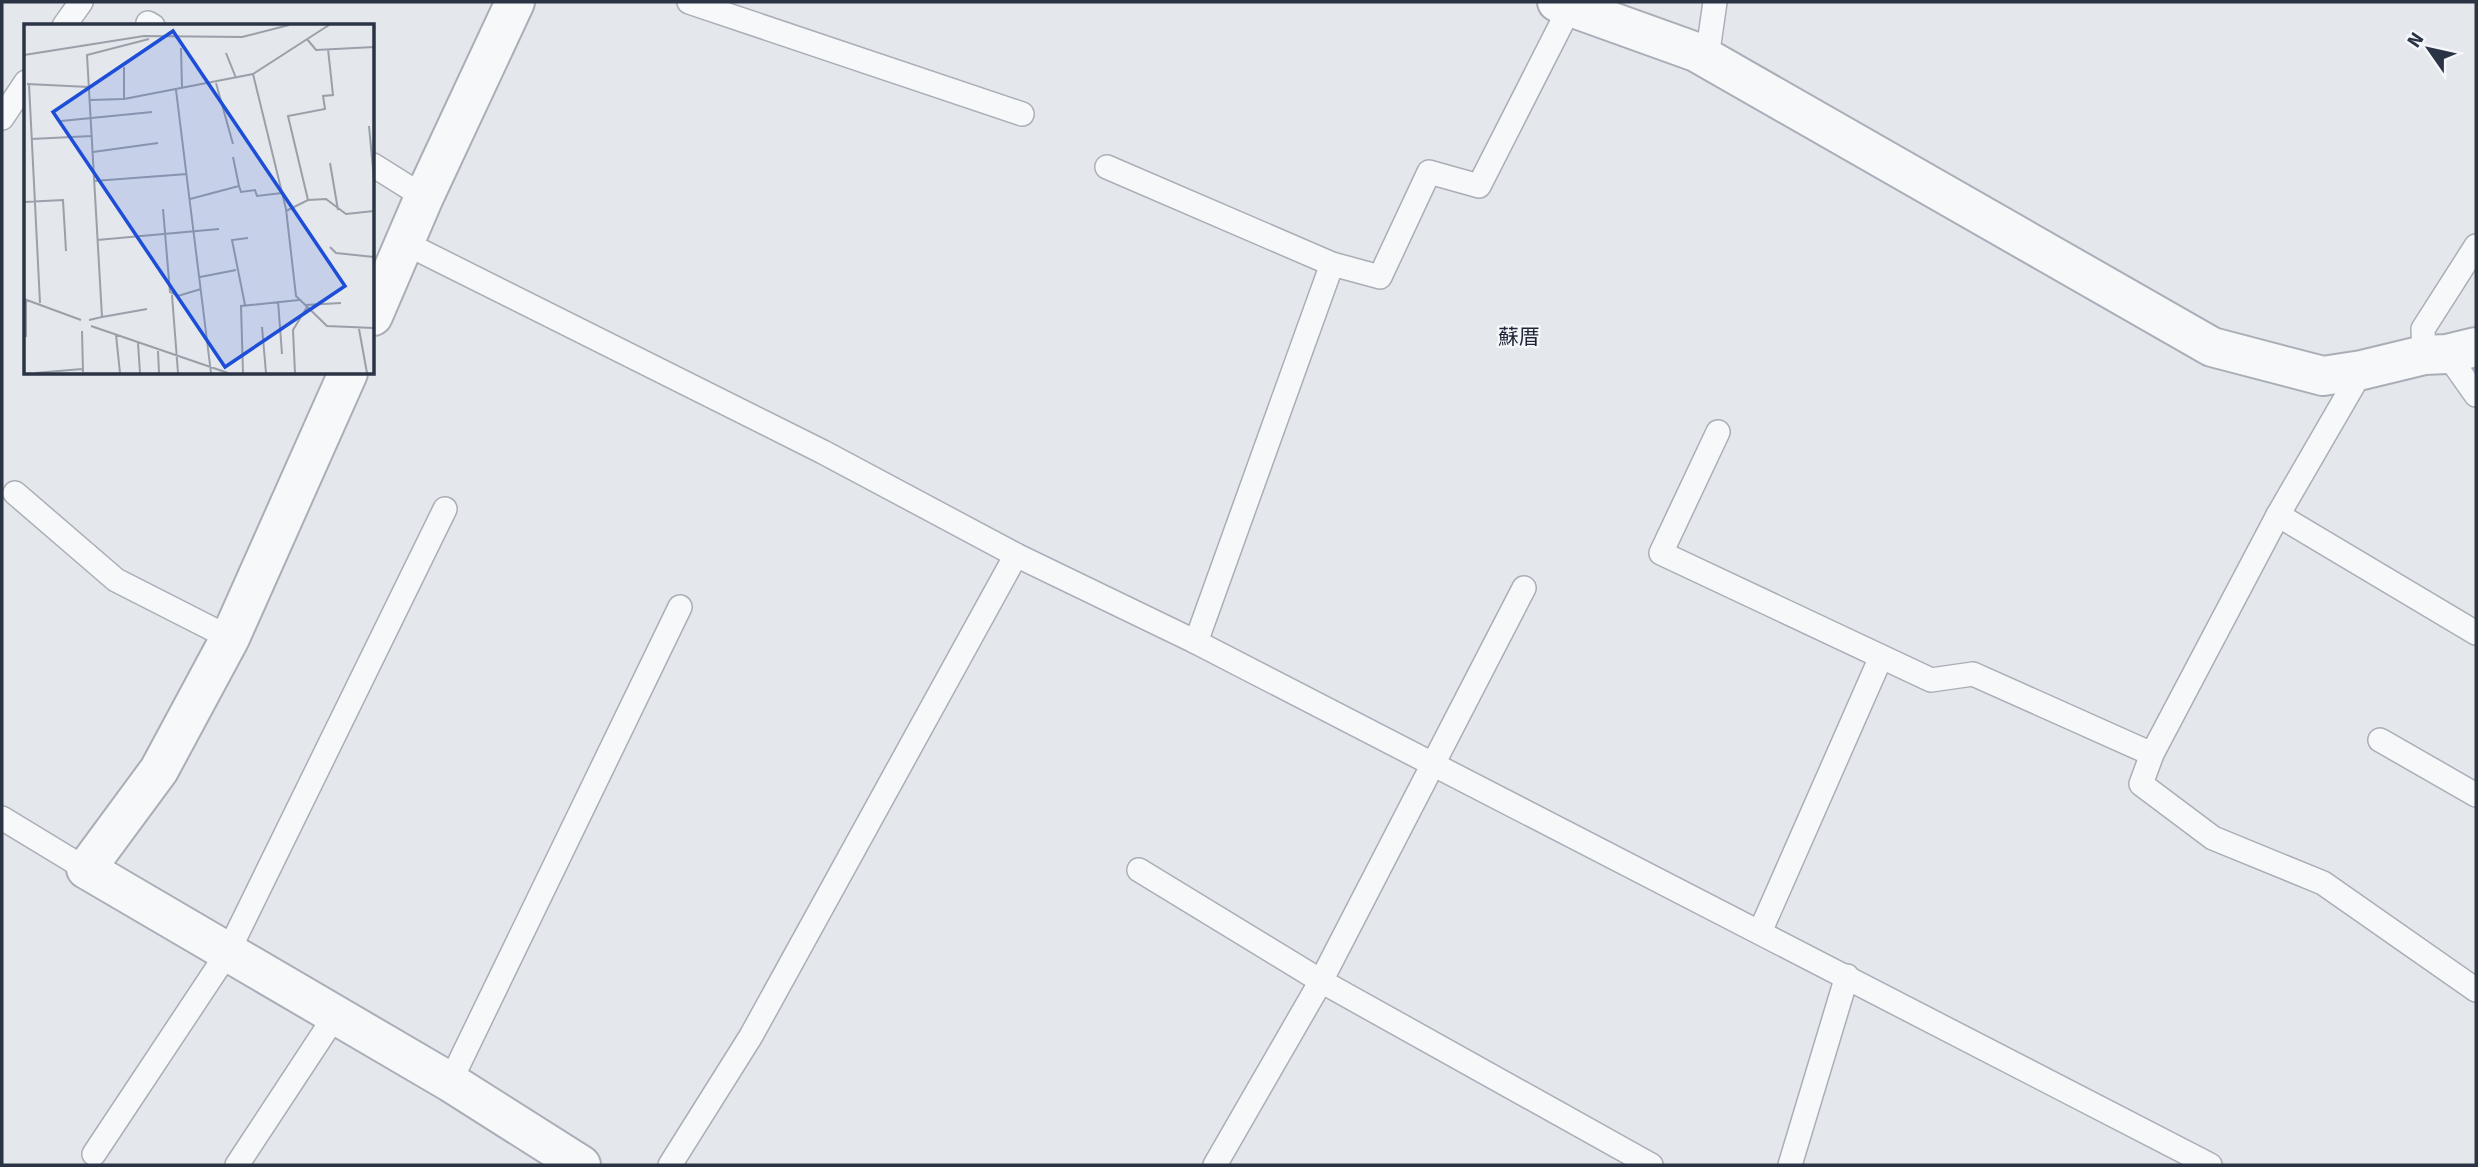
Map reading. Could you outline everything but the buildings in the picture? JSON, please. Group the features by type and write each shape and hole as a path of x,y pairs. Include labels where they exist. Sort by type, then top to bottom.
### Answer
{"street":[{"path":"374,314 424,197 515,2"},
{"path":"1564,4 1707,58 2211,347 2323,376 2449,352"},
{"path":"348,374 230,638 159,770 86,869 450,1082 581,1165"}],"lane":[{"path":"65,24 80,2"},
{"path":"689,2 1022,114"},
{"path":"1707,58 1715,2"},
{"path":"1107,167 1332,264 1380,276 1429,173 1479,186 1564,4"},
{"path":"2,118 24,85"},
{"path":"374,166 424,197"},
{"path":"405,243 823,452 1016,555 1196,642 2210,1165"},
{"path":"2476,246 2423,329 2449,352 2476,395"},
{"path":"1196,642 1332,264"},
{"path":"2362,370 2278,515 2152,754 2141,784 2213,838 2323,883 2476,990"},
{"path":"1718,432 1661,553 1931,680 1973,674 2152,754"},
{"path":"15,493 116,580 230,638"},
{"path":"94,1154 228,952 445,509"},
{"path":"2278,515 2476,633"},
{"path":"670,1165 751,1036 1016,555"},
{"path":"1214,1165 1321,981 1524,588"},
{"path":"450,1082 680,607"},
{"path":"1760,932 1881,656"},
{"path":"2380,740 2476,795"},
{"path":"2,818 86,869"},
{"path":"1139,870 1321,981 1651,1165"},
{"path":"1790,1165 1847,976"},
{"path":"237,1165 335,1016"}],"district":[{"name":"蘇厝","path":"1519,337"}]}
